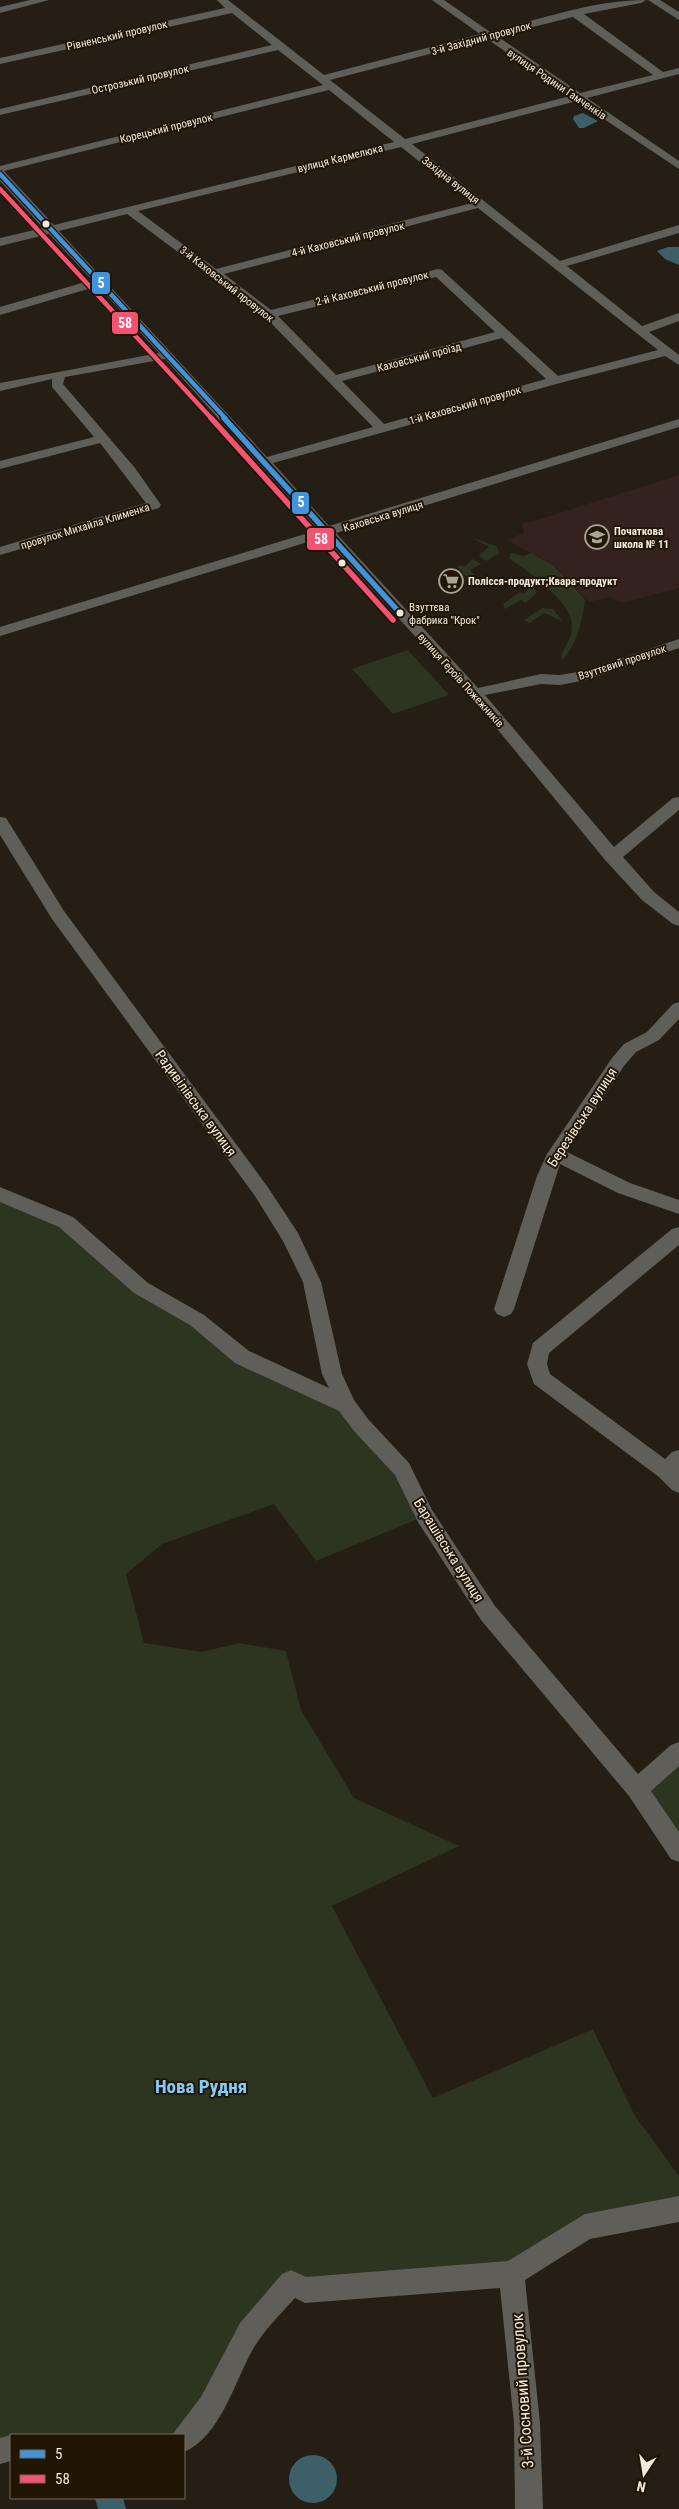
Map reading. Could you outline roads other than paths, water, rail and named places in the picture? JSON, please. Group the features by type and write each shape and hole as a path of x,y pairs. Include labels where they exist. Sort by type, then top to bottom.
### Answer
{"street":[{"path":"1,0 5,9 44,0"},
{"name":"Західна вулиця","path":"222,0 679,361"},
{"name":"вулиця Родини Гамченків","path":"437,0 679,166"},
{"name":"3-й Західний провулок","path":"322,79 574,13 641,0"},
{"path":"653,0 679,18"},
{"name":"Рівненський провулок","path":"0,61 234,9"},
{"path":"574,13 662,76"},
{"name":"Острозький провулок","path":"0,112 281,46"},
{"name":"вулиця Кармелюка","path":"0,242 403,143 679,71"},
{"name":"Корецький провулок","path":"0,169 332,86"},
{"path":"662,155 679,150"},
{"name":"вулиця Героїв Пожежників","path":"0,174 168,355 327,533 475,693 612,857 648,896 679,920"},
{"name":"4-й Каховський провулок","path":"215,273 481,204"},
{"name":"3-й Каховський провулок","path":"129,210 270,314 382,429"},
{"path":"558,265 679,228"},
{"name":"2-й Каховський провулок","path":"270,314 434,272 440,274 555,380"},
{"path":"0,310 100,282"},
{"path":"639,331 679,317"},
{"name":"Каховський проїзд","path":"335,379 503,334"},
{"name":"1-й Каховський провулок","path":"264,462 555,380 668,352"},
{"path":"0,387 60,374 168,355"},
{"name":"провулок Михайла Клименка","path":"0,551 154,505 130,471 101,439 57,384 60,374"},
{"name":"Каховська вулиця","path":"0,632 679,424"},
{"path":"0,465 101,439"},
{"name":"Взуттєвий провулок","path":"475,693 541,679 560,680 586,676 679,643"},
{"path":"612,857 679,802"},
{"name":"Радивілівська вулиця","path":"0,822 58,915 261,1191 291,1238 312,1282 329,1364 346,1405"},
{"name":"Березівська вулиця","path":"504,1309 546,1176 556,1154 618,1062 630,1048 653,1036 679,1008"},
{"path":"556,1154 624,1188 679,1208"},
{"name":"Барашівська вулиця","path":"0,1194 66,1222 141,1288 197,1320 242,1357 346,1405 361,1425 402,1469 425,1516 488,1612 637,1789 679,1851"},
{"path":"675,1471 541,1378 537,1364 540,1349 679,1234"},
{"path":"282,1376 314,1377 321,1374 329,1364"},
{"path":"637,1789 679,1752"},
{"path":"185,2438 193,2432 219,2390 245,2338 291,2283 305,2290 512,2274 585,2227 679,2209"},
{"name":"3-й Сосновий провулок","path":"512,2274 527,2423 529,2509"}],"water":[{"path":"583,113 598,121 584,128 579,128 573,119 574,116"},
{"path":"668,247 679,247 679,265 665,259 657,251"},
{"path":"313,2455 322,2457 330,2462 335,2470 337,2479 335,2488 330,2496 322,2501 313,2503 304,2501 296,2496 291,2488 289,2479 291,2470 296,2462 304,2457"},
{"path":"95,2499 123,2499 126,2509 98,2509"}],"place":[{"name":"Початкова школа № 11","path":"597,537"},
{"name":"Полісся-продукт;Квара-продукт","path":"451,581"},
{"name":"Взуттєва фабрика \"Крок\"","path":"400,613"}],"district":[{"name":"Нова Рудня","path":"201,2086"}]}
